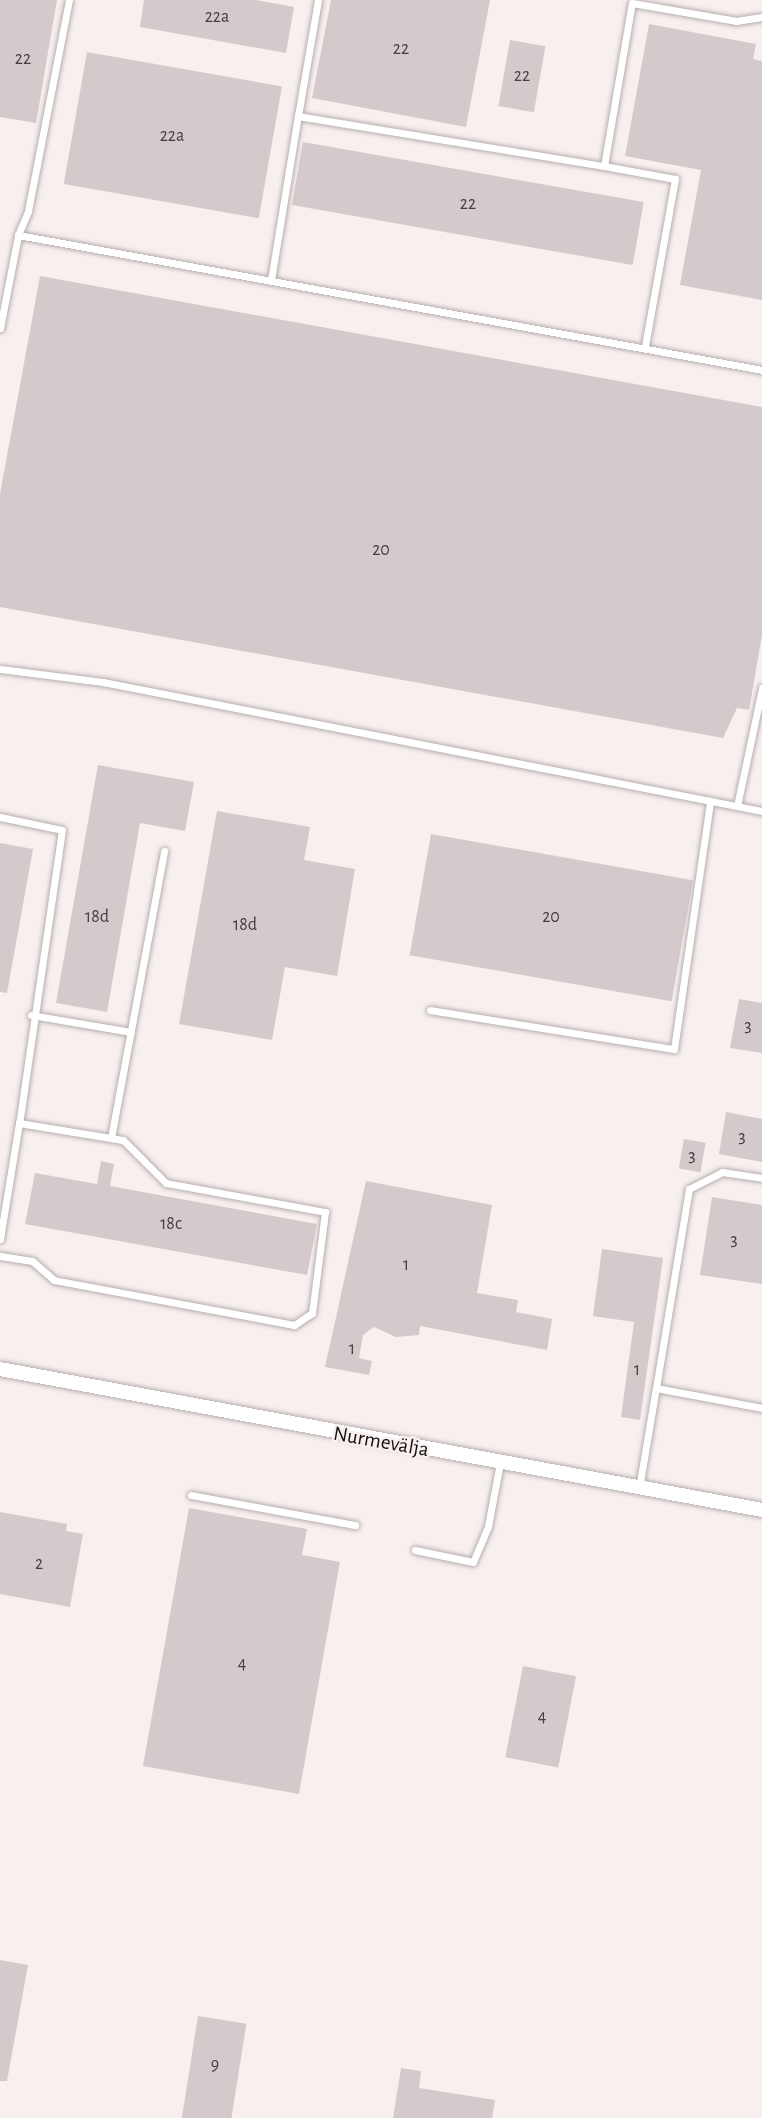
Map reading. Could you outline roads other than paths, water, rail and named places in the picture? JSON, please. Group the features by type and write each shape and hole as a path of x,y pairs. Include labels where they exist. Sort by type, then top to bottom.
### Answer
{"street":[{"name":"Nurmevälja","path":"0,1369 762,1510"}],"lane":[{"path":"0,328 18,235 28,211 69,0"},
{"path":"271,280 318,0"},
{"path":"604,166 632,3 736,21 762,17"},
{"path":"298,116 675,179 645,346"},
{"path":"18,235 645,346 762,370"},
{"path":"0,669 103,682 762,811"},
{"path":"737,806 762,688"},
{"path":"430,1010 674,1049 710,801"},
{"path":"0,817 62,830 31,1015 19,1123 0,1239"},
{"path":"111,1138 164,851"},
{"path":"31,1015 131,1032"},
{"path":"0,1256 32,1261 54,1280 295,1325 312,1313 325,1212 166,1183 123,1140 19,1123"},
{"path":"639,1488 689,1189 722,1172 762,1178"},
{"path":"656,1388 762,1408"},
{"path":"415,1550 473,1562 488,1526 500,1463"},
{"path":"191,1495 355,1525"}]}
